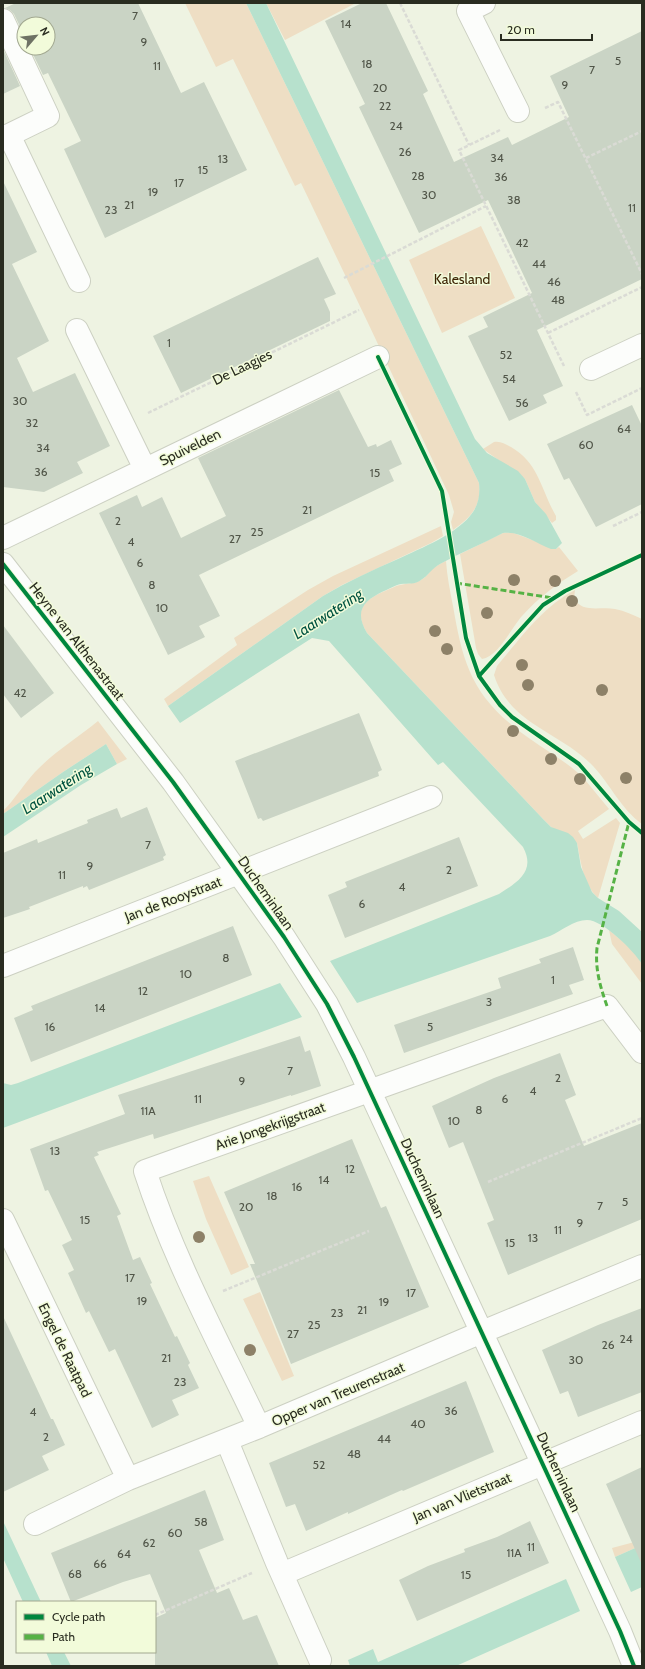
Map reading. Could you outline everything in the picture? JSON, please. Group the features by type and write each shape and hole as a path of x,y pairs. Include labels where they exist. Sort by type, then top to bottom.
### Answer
{"street":[{"path":"484,3 468,11 520,115"},
{"path":"3,20 48,116 6,136 78,281"},
{"path":"77,330 145,469"},
{"path":"591,370 642,344"},
{"name":"Spuivelden","path":"3,538 378,357"},
{"name":"Heyne van Althenastraat","path":"3,564 134,733"},
{"name":"Ducheminlaan","path":"134,733 173,782 302,962 340,1026 620,1631 634,1666"},
{"name":"Jan de Rooystraat","path":"3,966 431,797"},
{"name":"Arie Jongekrijgstraat","path":"259,1428 164,1226 145,1171 607,1006 642,1052"},
{"name":"Engel de Raatpad","path":"3,1220 128,1479"},
{"name":"Opper van Treurenstraat","path":"35,1524 128,1479 259,1428 482,1332 642,1266"},
{"name":"Jan van Vlietstraat","path":"280,1568 642,1422"},
{"path":"227,1440 320,1660"}],"path":[{"path":"400,3 469,146"},
{"path":"564,367 459,150 469,146 520,115 558,102 642,274"},
{"path":"586,158 642,131"},
{"path":"344,278 486,206"},
{"path":"548,333 642,287"},
{"path":"574,388 588,415 642,388"},
{"path":"612,526 642,512"},
{"path":"488,1182 642,1118"},
{"path":"199,1301 369,1231"},
{"path":"156,1615 280,1568"}],"green space":[{"path":"185,3 246,3 479,483 479,498 477,505 470,515 453,530 451,522 454,512 449,495 301,183 295,186 233,59 216,67"},
{"path":"266,3 354,3 354,4 285,40"},
{"name":"Kalesland","path":"481,226 515,298 442,333 409,260"},
{"path":"494,442 501,442 511,447 528,461 534,469 556,516 556,520 552,523 535,502 525,479 483,449"},
{"path":"441,526 443,536 342,585 323,596 168,706 164,699 237,645 234,638 308,590 333,576"},
{"path":"511,532 556,549 559,547 578,571 541,597 522,616 494,653 482,659 476,648 460,554 503,533"},
{"path":"446,561 460,642 470,672 477,686 498,713 529,738 577,772 609,809 578,831 583,839 616,818 620,823 598,898 589,886 586,879 581,865 577,843 551,827 543,819 367,633 363,625 361,612 366,602 371,598 396,586 421,580 432,569"},
{"path":"575,590 574,598 577,603 582,606 587,608 615,609 642,619 642,824 628,811 599,773 580,754 524,717 512,706 502,692 494,675 497,666 532,624 563,597"},
{"path":"98,721 127,759 117,764 106,744 3,814 3,811 42,765"},
{"path":"609,930 637,955 642,964 642,984 612,944"},
{"path":"209,1176 249,1267 231,1275 206,1219 193,1181"},
{"path":"260,1292 294,1376 282,1381 243,1299"},
{"path":"642,1540 642,1545 615,1557 612,1548"}],"water":[{"name":"Laarwatering","path":"246,3 266,3 475,439 487,453 518,471 525,479 535,502 546,514 562,543 556,549 551,549 515,534 503,533 440,564 419,582 397,585 377,595 366,603 363,608 361,619 363,625 367,633 543,819 551,827 568,833 573,837 577,843 581,867 592,892 598,898 619,911 642,932 642,964 625,944 609,930 594,921 582,920 550,936 357,1003 330,961 499,894 513,885 523,875 527,863 523,847 443,762 438,765 329,641 312,638 180,723 168,706 323,596 360,576 449,534 473,512 478,502 479,494 479,483"},
{"name":"Laarwatering","path":"106,744 117,764 81,785 3,837 3,814"},
{"path":"280,983 302,1017 3,1128 3,1083 11,1085 18,1083"},
{"path":"3,1521 41,1601 23,1601 3,1558"},
{"path":"642,1545 642,1587 631,1592 615,1557"},
{"path":"566,1579 580,1611 456,1666 350,1666 348,1660 373,1649 378,1662"},
{"path":"46,1653 64,1653 71,1666 52,1666"}],"building":[{"path":"16,3 138,3 181,93 204,82 247,170 105,238 64,149 81,141 48,73 43,75 34,56 56,56 56,16 16,16 16,18 10,10 5,8"},
{"path":"362,3 386,3 428,91 423,94 454,162 508,137 512,145 569,117 550,76 642,31 642,279 537,330 563,386 543,395 547,403 509,421 468,336 488,327 483,317 532,293 488,200 419,233 359,107 365,104 325,21"},
{"path":"3,49 20,86 3,94"},
{"path":"3,181 37,252 12,264 49,341 17,358 33,392 75,373 110,446 77,462 83,473 44,492 3,487"},
{"path":"318,257 336,294 324,299 330,312 330,321 181,393 153,336"},
{"path":"339,390 368,447 376,444 377,447 391,440 402,464 389,470 394,481 199,575 220,616 199,626 205,637 168,655 99,513 137,495 142,507 162,497 181,538 226,516 198,458"},
{"path":"632,405 642,426 642,504 596,527 569,478 564,480 547,444"},
{"path":"3,625 54,693 21,718 3,694"},
{"path":"359,713 382,770 378,772 379,776 263,821 261,818 258,819 235,761"},
{"path":"147,807 166,855 163,857 164,860 89,890 87,886 83,888 83,886 29,907 30,909 3,918 3,853 37,839 38,843 88,823 87,820 117,808 121,818"},
{"path":"459,837 478,886 345,938 328,895 347,887 345,882"},
{"path":"233,926 252,975 31,1062 14,1018 33,1010 31,1006"},
{"path":"573,947 584,980 569,985 573,994 404,1053 394,1025 501,988 498,978 541,963 539,959"},
{"path":"300,1036 305,1052 310,1050 321,1086 154,1139 153,1134 97,1152 99,1155 94,1157 121,1214 117,1216 133,1260 140,1257 152,1283 150,1284 175,1337 177,1336 190,1363 188,1365 199,1388 172,1400 179,1415 152,1428 115,1349 109,1352 89,1311 86,1313 68,1273 74,1270 62,1245 72,1240 48,1190 45,1191 30,1149 125,1114 118,1095"},
{"path":"560,1053 576,1095 565,1100 584,1146 642,1123 642,1219 508,1275 487,1223 494,1220 463,1142 449,1148 432,1106 494,1078"},
{"path":"352,1139 381,1208 386,1206 429,1307 291,1364 250,1264 255,1264 224,1192"},
{"path":"642,1308 642,1392 578,1417 568,1391 560,1394 542,1350 598,1325"},
{"path":"3,1316 51,1419 53,1419 65,1445 42,1456 49,1470 3,1492"},
{"path":"466,1381 494,1452 348,1514 348,1512 306,1531 295,1504 286,1507 269,1463"},
{"path":"642,1467 642,1565 606,1484"},
{"path":"205,1490 224,1540 199,1550 217,1593 229,1588 243,1620 257,1615 279,1666 155,1666 156,1618 166,1613 150,1574 71,1601 51,1553"},
{"path":"530,1521 549,1563 417,1621 399,1580 428,1566 465,1552 464,1549 497,1537"}],"marked path":[{"path":"456,583 553,598"},
{"path":"607,1006 599,977 597,948 629,822"}],"cycle path":[{"path":"378,357 442,491 466,638 479,676 500,705 512,717 579,764 629,822 642,833"},
{"path":"479,676 543,605 565,591 642,555"},
{"path":"3,564 173,782 284,937 327,1004 354,1057 620,1631 634,1666"}]}
